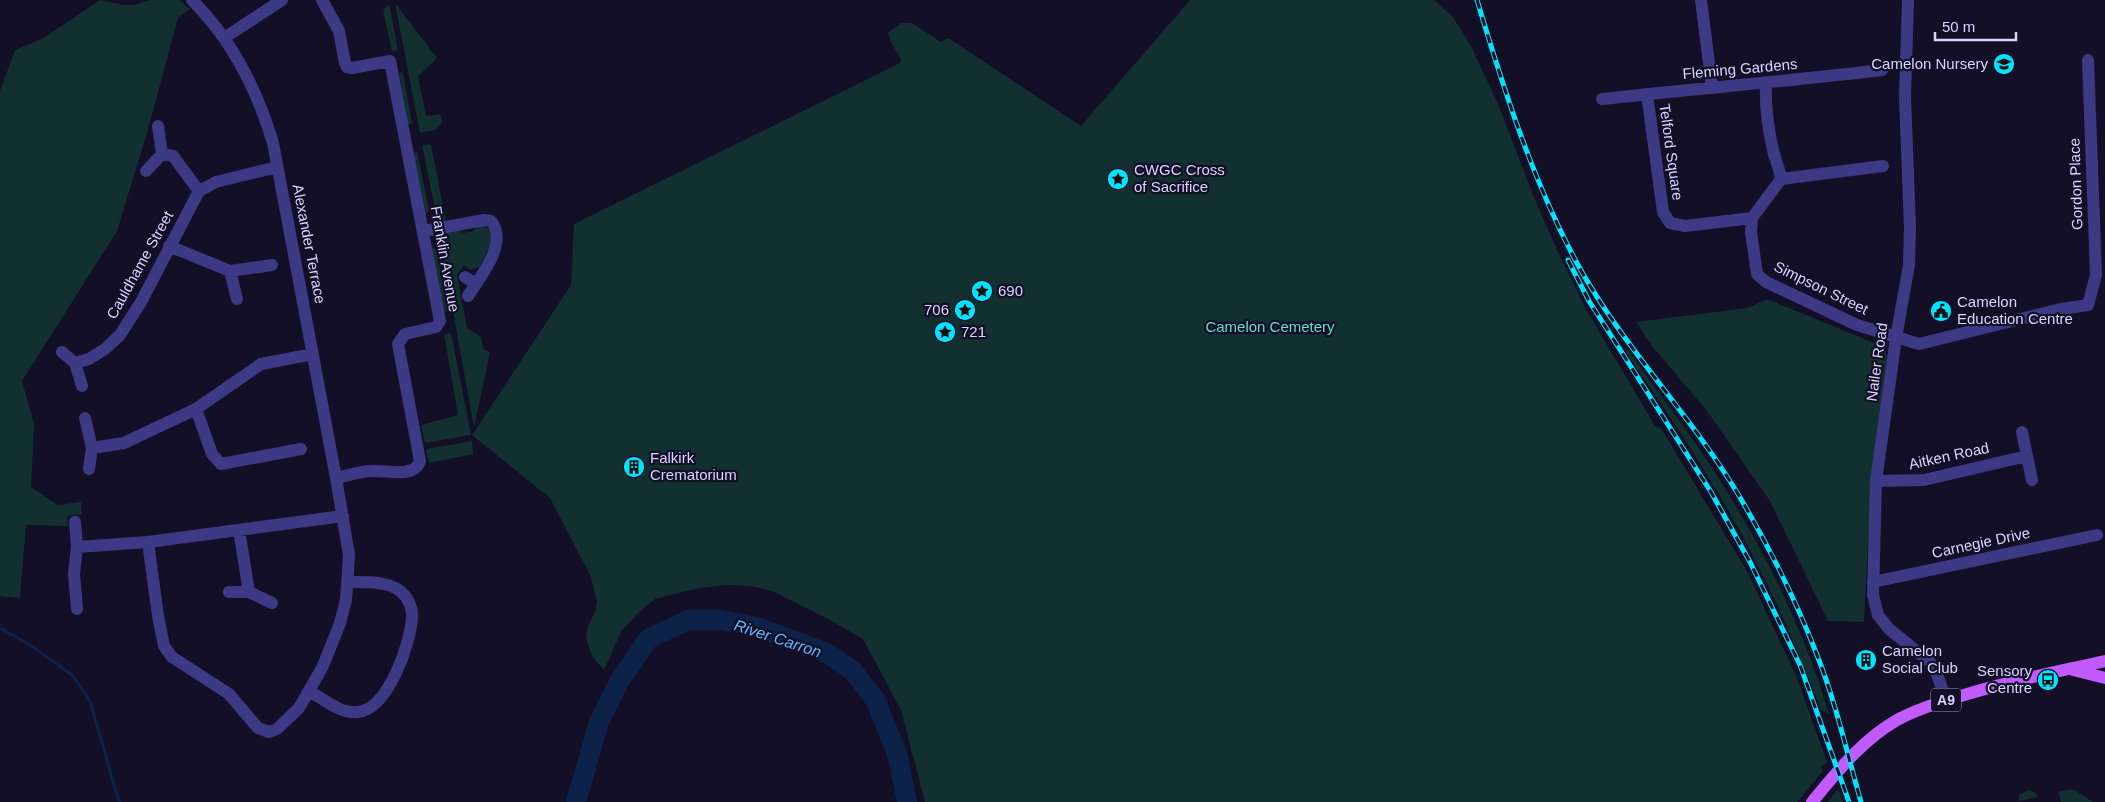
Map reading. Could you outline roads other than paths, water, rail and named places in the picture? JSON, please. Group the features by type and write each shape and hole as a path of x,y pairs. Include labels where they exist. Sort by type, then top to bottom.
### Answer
{"main road":[{"name":"A9","path":"1812,802 1849,759 1871,739 1896,721 1923,707 2036,675 2105,661"},
{"name":"A9","path":"2069,669 2105,678"}],"street":[{"name":"Alexander Terrace","path":"148,542 164,646 172,657 229,694 258,728 264,732 276,729 285,723 299,708 310,691 322,668 340,623 348,582 349,555 273,143 257,96 238,58 192,0"},
{"path":"224,38 282,0"},
{"name":"Franklin Avenue","path":"322,0 339,31 347,67 352,68 390,61 440,322 436,327 405,334 398,344 420,461 418,466 414,469 396,473 371,471 336,478"},
{"path":"1701,0 1712,87"},
{"name":"Nailer Road","path":"1908,0 1905,97 1910,227 1909,265 1896,338 1876,481 1873,595 1878,615 1889,629 1930,662 1937,674 1946,700"},
{"name":"Gordon Place","path":"2088,60 2096,275 2088,305"},
{"name":"Fleming Gardens","path":"1602,99 1712,87 1766,84 1882,70"},
{"path":"1766,84 1765,96 1773,152 1782,180"},
{"name":"Telford Square","path":"1647,94 1663,212 1670,223 1685,226 1752,218"},
{"path":"158,126 162,154"},
{"path":"162,154 173,156 199,191 216,182 277,167"},
{"path":"146,171 162,154"},
{"path":"1752,218 1782,180 1883,166"},
{"name":"Cauldhame Street","path":"75,364 89,359 120,335 141,302 199,191"},
{"name":"Simpson Street","path":"1752,218 1751,232 1757,274 1766,282 1857,325 1919,344 2060,309 2088,305"},
{"path":"424,231 484,220 491,221 497,234 492,256 468,296"},
{"path":"169,246 230,271 272,265"},
{"path":"230,271 236,299"},
{"path":"464,276 476,284"},
{"path":"62,352 75,364 82,386"},
{"path":"92,448 124,443 196,409 261,364 313,354"},
{"path":"196,409 212,454 221,464 301,448"},
{"path":"84,418 92,448 89,469"},
{"path":"2022,432 2032,480"},
{"name":"Aitken Road","path":"1876,481 1924,480 2027,456"},
{"path":"77,547 148,542 343,516"},
{"path":"75,522 77,547 74,574 77,609"},
{"path":"239,530 249,592"},
{"name":"Carnegie Drive","path":"1873,582 2097,535"},
{"path":"310,691 347,712 369,709 380,700 387,690 402,654 412,618 412,611 406,597 400,591 390,586 348,582"},
{"path":"229,592 249,592 272,602"}],"waterway":[{"name":"River Carron","path":"576,802 599,722 620,680 648,639 688,620 722,620 760,628 827,653 853,671 876,701 898,757 907,802"},
{"path":"0,628 30,645 72,675 90,701 119,802"}],"railway":[{"path":"1477,0 1509,102 1533,168 1578,265 1615,324 1699,436 1738,494 1791,593 1824,673 1861,802"},
{"path":"1568,260 1589,301 1711,492 1750,562 1800,665 1849,802"}],"place":[{"name":"Camelon Nursery","path":"2004,64"},
{"name":"CWGC Cross of Sacrifice","path":"1118,179"},
{"name":"690","path":"982,291"},
{"name":"706","path":"965,310"},
{"name":"Camelon Education Centre","path":"1941,311"},
{"name":"721","path":"945,332"},
{"name":"Falkirk Crematorium","path":"634,467"},
{"name":"Camelon Social Club","path":"1866,660"},
{"name":"Sensory Centre","path":"2048,680"}],"park label":[{"name":"Camelon Cemetery","path":"1270,327"}]}
